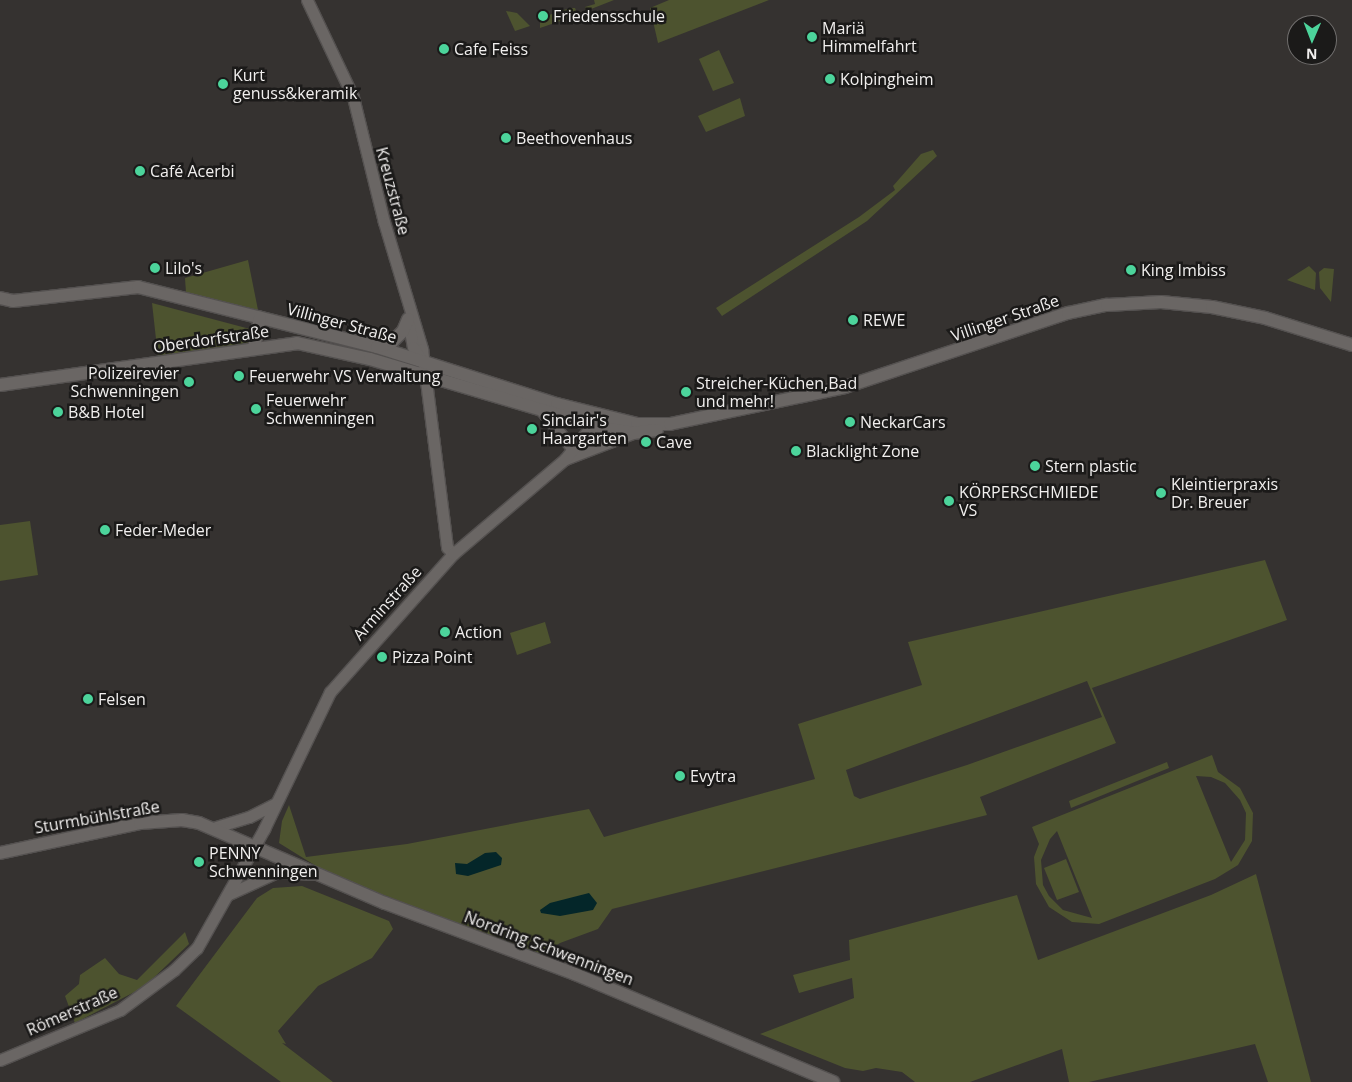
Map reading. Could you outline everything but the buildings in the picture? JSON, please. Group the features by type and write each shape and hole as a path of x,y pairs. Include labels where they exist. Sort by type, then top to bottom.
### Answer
{"main road":[{"name":"Villinger Straße","path":"0,298 13,301 138,287 376,347 633,433 664,429 670,424"},
{"name":"Villinger Straße","path":"424,376 542,411 602,422 670,424 845,387 1068,313 1107,305 1161,302 1212,307 1265,318 1352,345"},
{"path":"254,348 260,318"},
{"path":"376,347 392,342 403,331 408,319"},
{"name":"Oberdorfstraße","path":"0,386 297,343 370,359 424,376"},
{"name":"Sturmbühlstraße","path":"0,853 140,824 182,820 216,827 255,845"},
{"name":"Nordring Schwenningen","path":"255,845 317,874 442,925 575,974 834,1082"}],"street":[{"name":"Kreuzstraße","path":"307,0 353,97 404,292 416,326 423,362 447,547 453,554"},
{"name":"Kreuzstraße","path":"404,292 413,347 423,362"},
{"path":"542,411 576,451"},
{"name":"Arminstraße","path":"255,845 330,692 453,554 576,451 602,422"},
{"name":"Arminstraße","path":"576,451 633,433"},
{"path":"216,827 249,817 276,803"},
{"name":"Römerstraße","path":"0,1060 100,1019 138,998 197,948 255,845"},
{"path":"229,894 277,872 317,874"}],"green space":[{"path":"594,0 614,0 586,11 585,7 595,4"},
{"path":"669,0 769,0 658,43 650,8"},
{"path":"575,8 578,15 540,28 540,18"},
{"path":"506,11 517,13 530,26 515,31"},
{"path":"719,50 734,83 713,91 699,59"},
{"path":"740,98 745,116 706,132 698,116"},
{"path":"933,150 937,156 867,221 722,316 716,308 859,217 895,190 893,186 921,154"},
{"path":"248,260 258,310 186,293 185,278"},
{"path":"1309,266 1316,273 1315,290 1287,280"},
{"path":"1324,268 1334,269 1331,302 1320,288 1319,272"},
{"path":"152,303 250,329 252,342 158,357"},
{"path":"30,521 38,575 0,581 0,525"},
{"path":"1265,560 1287,620 1092,688 1116,743 980,797 987,815 612,909 598,929 560,943 541,955 329,874 279,843 282,821 289,805 306,857 407,844 589,809 604,837 815,779 798,724 922,685 908,642","holes":["1087,681 1102,717 967,765 860,799 854,796 846,770"]},
{"path":"545,622 551,643 517,655 510,633"},
{"path":"1212,755 1218,772 1240,788 1253,813 1252,841 1238,865 1215,879 1099,924 1072,922 1049,907 1036,884 1034,857 1039,844 1032,827","holes":["1196,776 1211,777 1225,783 1240,800 1246,813 1245,840 1231,862","1057,831 1092,918 1063,910 1049,896 1043,885 1041,860 1050,839"]},
{"path":"1167,762 1169,768 1071,808 1069,801"},
{"path":"1066,859 1079,892 1057,900 1044,868"},
{"path":"1256,874 1311,1082 1268,1082 1255,1044 1089,1082 1069,1082 1062,1049 970,1082 915,1082 902,1072 876,1068 863,1071 845,1068 760,1034 854,998 852,978 799,993 793,975 850,960 849,940 1017,895 1038,960 1211,895"},
{"path":"302,886 389,921 393,929 372,958 318,986 278,1031 286,1044 282,1043 333,1082 281,1082 176,1006 257,898 273,888"},
{"path":"185,932 189,944 144,987 75,1023 65,996 79,984 80,975 105,958 119,974 137,980"}],"water":[{"path":"496,852 502,858 501,865 468,876 456,874 455,863 467,864 485,853"},
{"path":"589,893 597,903 593,910 560,916 541,913 540,910 550,903"}],"place":[{"name":"Friedensschule","path":"543,16"},
{"name":"Mariä Himmelfahrt","path":"812,37"},
{"name":"Cafe Feiss","path":"444,49"},
{"name":"Kolpingheim","path":"830,79"},
{"name":"Kurt genuss&keramik","path":"223,84"},
{"name":"Beethovenhaus","path":"506,138"},
{"name":"Café Acerbi","path":"140,171"},
{"name":"Lilo's","path":"155,268"},
{"name":"King Imbiss","path":"1131,270"},
{"name":"REWE","path":"853,320"},
{"name":"Feuerwehr VS Verwaltung","path":"239,376"},
{"name":"Polizeirevier Schwenningen","path":"189,382"},
{"name":"Streicher-Küchen,Bad und mehr!","path":"686,392"},
{"name":"Feuerwehr Schwenningen","path":"256,409"},
{"name":"B&B Hotel","path":"58,412"},
{"name":"NeckarCars","path":"850,422"},
{"name":"Sinclair's Haargarten","path":"532,429"},
{"name":"Cave","path":"646,442"},
{"name":"Blacklight Zone","path":"796,451"},
{"name":"Stern plastic","path":"1035,466"},
{"name":"Kleintierpraxis Dr. Breuer","path":"1161,493"},
{"name":"KÖRPERSCHMIEDE VS","path":"949,501"},
{"name":"Feder-Meder","path":"105,530"},
{"name":"Action","path":"445,632"},
{"name":"Pizza Point","path":"382,657"},
{"name":"Felsen","path":"88,699"},
{"name":"Evytra","path":"680,776"},
{"name":"PENNY Schwenningen","path":"199,862"}]}
